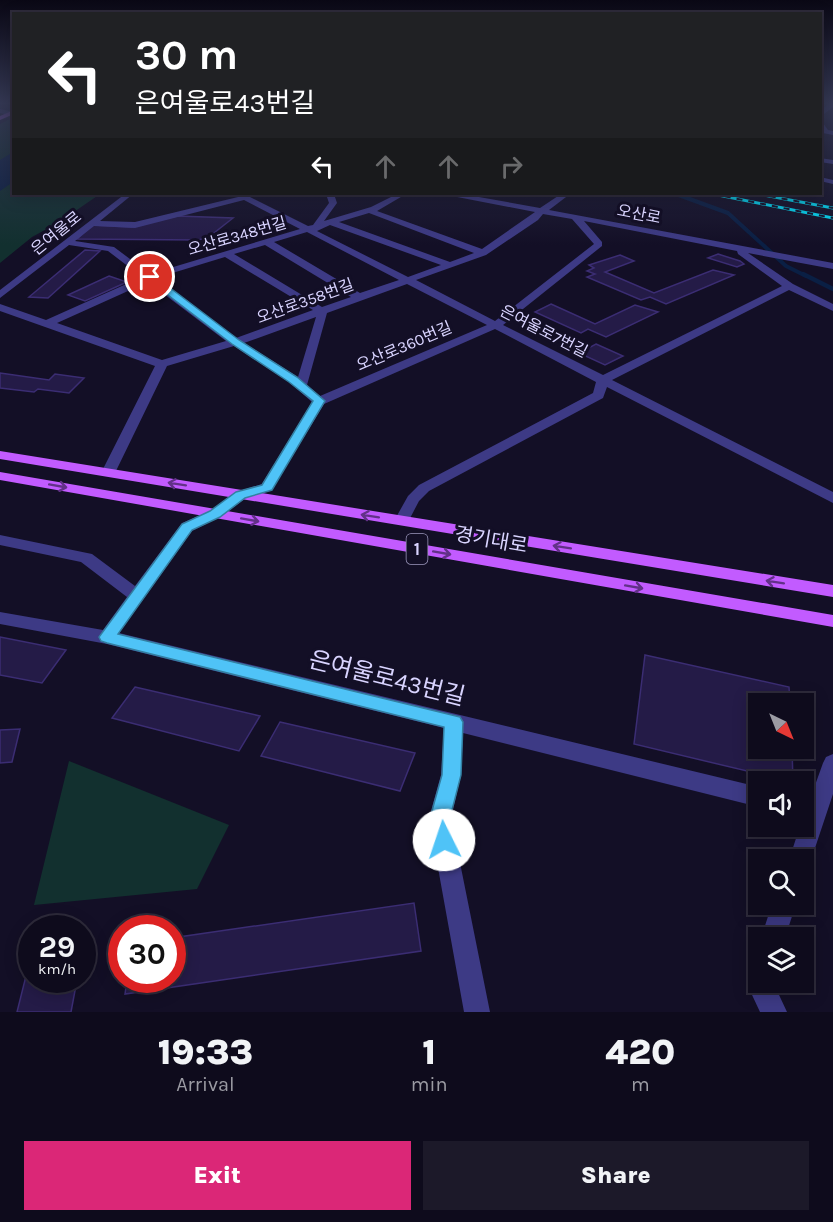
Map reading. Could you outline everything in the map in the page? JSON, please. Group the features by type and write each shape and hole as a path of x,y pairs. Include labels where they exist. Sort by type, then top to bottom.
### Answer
{"main road":[{"name":"경기대로","path":"0,456 833,591"},
{"name":"경기대로","path":"0,476 833,621"}],"street":[{"name":"은여울로","path":"0,295 70,243 128,195"},
{"path":"93,223 135,225 243,195"},
{"name":"은여울로7번길","path":"243,195 833,498"},
{"path":"312,229 333,203 330,195"},
{"name":"오산로348번길","path":"48,322 150,277 370,211 400,195"},
{"name":"오산로","path":"457,195 833,266"},
{"name":"오산로358번길","path":"162,364 235,342 483,253 565,195"},
{"path":"370,211 483,253"},
{"name":"오산로360번길","path":"319,401 496,325 599,244 575,217"},
{"path":"333,223 450,265"},
{"path":"70,243 111,249 235,342 301,386 319,401 267,487 241,495 215,514 187,527 107,637"},
{"path":"267,243 359,297"},
{"path":"736,248 789,286 833,308"},
{"path":"227,254 321,311 322,315 301,386"},
{"path":"402,521 413,499 424,488 599,395 603,380 789,286"},
{"path":"0,307 162,364 108,473"},
{"path":"0,540 86,558 137,596"},
{"name":"은여울로43번길","path":"0,618 107,637 748,794"},
{"path":"454,722 451,775 440,818 477,1012"},
{"path":"814,801 833,762"},
{"path":"764,993 774,1012"}],"green space":[{"path":"0,150 12,150 12,195 99,195 58,223 32,237 0,263"},
{"path":"69,761 229,825 197,889 34,905"}],"water":[{"path":"12,153 12,183 0,191 0,160"}],"building":[{"path":"177,216 233,218 210,236 199,240 77,239 92,225 131,227"},
{"path":"85,250 100,251 48,298 29,297"},
{"path":"718,254 744,264 737,267 708,258"},
{"path":"620,255 634,261 605,272 654,293 713,270 734,275 666,304 650,297 641,300 587,277 595,274 587,271 594,268 589,265"},
{"path":"109,276 127,282 85,301 68,295"},
{"path":"551,304 595,324 635,305 658,312 606,337 588,329 581,333 535,312"},
{"path":"596,344 623,356 605,365 579,353"},
{"path":"0,373 49,380 55,374 84,378 69,393 38,389 34,392 0,388"},
{"path":"0,637 66,650 42,683 0,675"},
{"path":"645,655 789,687 789,693 748,693 748,759 792,759 793,771 748,771 634,744"},
{"path":"135,687 260,716 239,751 112,718"},
{"path":"280,722 415,753 400,791 261,756"},
{"path":"20,729 12,762 0,763 0,730"},
{"path":"414,903 421,951 186,985 186,936"},
{"path":"22,993 75,993 71,1012 17,1012"}],"waterway":[{"path":"679,195 728,213 786,266 806,276"},
{"path":"803,274 833,289"}],"railway":[{"path":"718,195 833,218"},
{"path":"763,195 833,208"}],"route":[{"path":"150,277 235,342 293,379 319,401 267,487 241,495 215,514 187,527 107,637 454,722 451,775 440,818 444,840"}]}
